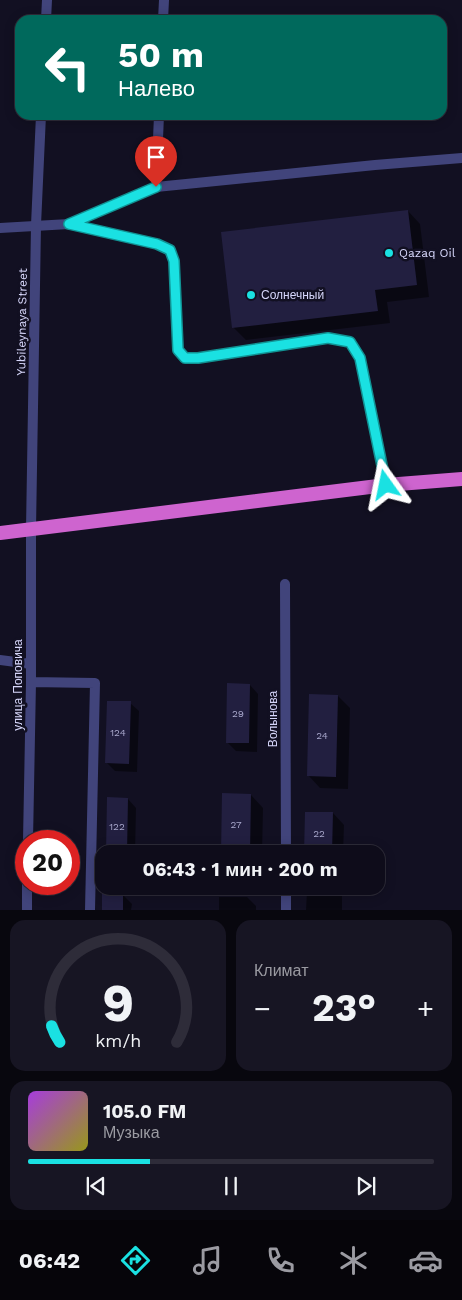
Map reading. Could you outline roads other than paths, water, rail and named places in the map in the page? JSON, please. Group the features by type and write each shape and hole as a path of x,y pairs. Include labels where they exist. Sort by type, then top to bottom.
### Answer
{"highway":[{"path":"0,534 386,485 462,479"}],"street":[{"path":"46,15 47,0"},
{"path":"163,15 164,0"},
{"name":"Yubileynaya Street","path":"31,529 36,225 41,120"},
{"path":"156,187 159,120"},
{"path":"69,224 156,187 462,158"},
{"path":"0,228 69,224 157,244 170,250 174,261 178,350 185,358 198,358 328,338 350,342 360,358 386,485"},
{"name":"улица Поповича","path":"28,830 31,529"},
{"name":"Волынова","path":"285,584 286,845"},
{"path":"0,660 31,664"},
{"path":"31,682 95,683 90,910"},
{"path":"27,910 28,895"},
{"path":"286,895 286,910"}],"place":[{"name":"Qazaq Oil","path":"389,253"},
{"name":"Солнечный","path":"251,295"}]}
